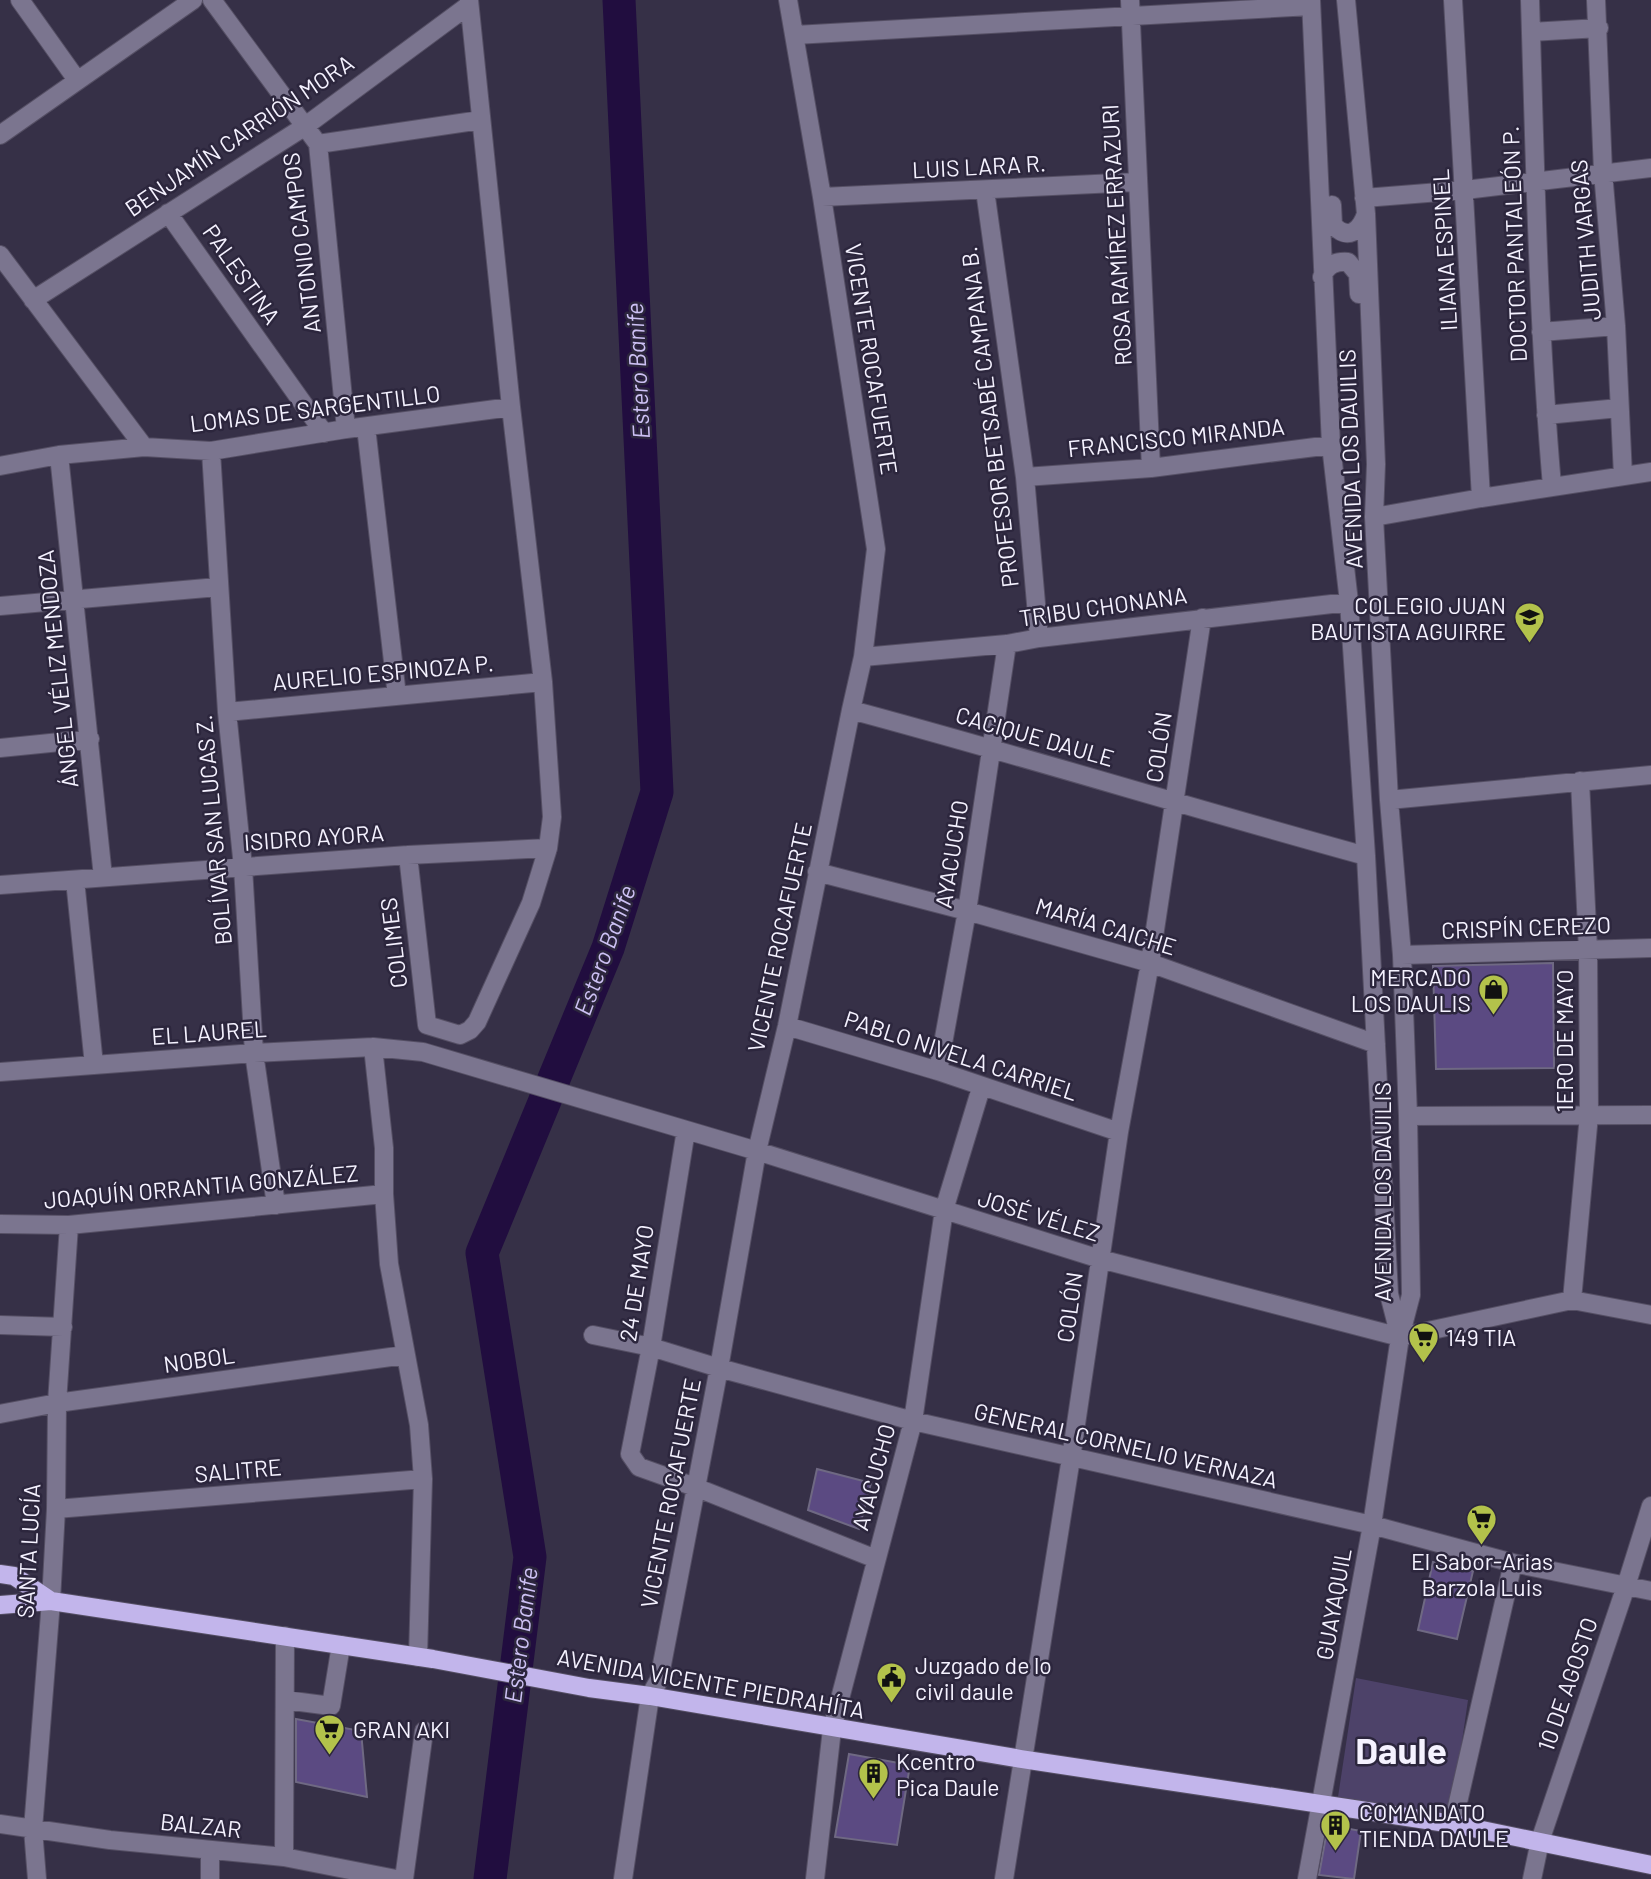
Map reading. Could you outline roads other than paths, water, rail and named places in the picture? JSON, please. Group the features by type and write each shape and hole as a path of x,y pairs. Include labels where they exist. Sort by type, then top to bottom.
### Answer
{"main road":[{"name":"AVENIDA VICENTE PIEDRAHÍTA","path":"0,1574 14,1576 51,1601"},
{"name":"AVENIDA VICENTE PIEDRAHÍTA","path":"0,1605 51,1601 426,1658 832,1729 1452,1824 1651,1866"}],"street":[{"path":"20,0 78,80"},
{"path":"0,135 193,0"},
{"name":"ANTONIO CAMPOS","path":"212,0 318,144 346,429"},
{"name":"VICENTE ROCAFUERTE","path":"623,1879 650,1696 659,1680 719,1368 757,1150 787,1026 863,657 876,549 822,197 788,0"},
{"name":"AVENIDA LOS DAUILIS","path":"1346,0 1365,206 1376,464 1374,517 1389,800 1402,955 1411,1295 1400,1337"},
{"name":"ILIANA ESPINEL","path":"1453,0 1481,498"},
{"name":"DOCTOR PANTALEÓN P.","path":"1530,0 1534,182 1552,486"},
{"name":"JUDITH VARGAS","path":"1596,0 1602,172 1616,326 1623,476"},
{"path":"469,3 543,682 552,817 548,848"},
{"name":"BENJAMÍN CARRIÓN MORA","path":"33,300 304,127 469,3"},
{"path":"796,35 1130,8 1311,3"},
{"name":"AVENIDA LOS DAUILIS","path":"1311,3 1331,445 1349,601 1366,856 1389,1294 1400,1337"},
{"name":"ROSA RAMÍREZ ERRAZURI","path":"1130,8 1151,468"},
{"path":"1531,32 1599,28"},
{"path":"1312,43 1323,72 1333,225 1340,231 1355,232 1361,227 1365,206 1465,190 1651,168"},
{"path":"318,144 481,120"},
{"name":"LUIS LARA R.","path":"822,197 1137,182"},
{"name":"PROFESOR BETSABÉ CAMPANA B.","path":"985,190 1025,477 1039,638"},
{"name":"PALESTINA","path":"168,213 324,433"},
{"path":"0,255 144,447"},
{"path":"1322,277 1326,269 1336,262 1348,262 1358,274 1366,416 1376,464"},
{"path":"1541,332 1616,326"},
{"name":"LOMAS DE SARGENTILLO","path":"0,465 59,455 144,447 211,450 511,407"},
{"path":"1546,415 1619,408"},
{"path":"366,427 397,695"},
{"name":"FRANCISCO MIRANDA","path":"1025,477 1151,468 1331,445"},
{"name":"BOLÍVAR SAN LUCAS Z.","path":"211,450 218,587 227,712 243,867 254,1053 276,1205"},
{"name":"ÁNGEL VÉLIZ MENDOZA","path":"59,455 103,877"},
{"path":"1374,517 1651,472"},
{"path":"0,606 218,587"},
{"name":"TRIBU CHONANA","path":"863,657 1007,644 1349,601"},
{"name":"COLÓN","path":"1004,1879 1021,1759 1072,1458 1119,1132 1150,963 1202,618"},
{"name":"AYACUCHO","path":"938,1071 967,911 1007,644"},
{"name":"AURELIO ESPINOZA P.","path":"227,712 543,682"},
{"name":"CACIQUE DAULE","path":"850,710 993,748 1174,803 1366,856"},
{"path":"0,748 90,739"},
{"path":"1389,800 1651,775"},
{"name":"1ERO DE MAYO","path":"1572,1300 1589,1115 1588,949 1580,781"},
{"name":"ISIDRO AYORA","path":"0,885 408,855 548,848"},
{"name":"COLIMES","path":"408,855 428,1025 460,1035 470,1030 477,1022 531,903 548,848"},
{"name":"MARÍA CAICHE","path":"817,872 1150,963 1376,1044"},
{"path":"75,880 94,1065"},
{"name":"CRISPÍN CEREZO","path":"1402,955 1651,948"},
{"name":"PABLO NIVELA CARRIEL","path":"787,1026 938,1071 981,1088 1119,1132"},
{"name":"EL LAUREL","path":"0,1072 373,1047 422,1052"},
{"name":"JOAQUÍN ORRANTIA GONZÁLEZ","path":"0,1224 69,1225 384,1194 384,1148 373,1047"},
{"name":"JOSÉ VÉLEZ","path":"422,1052 757,1150 1100,1259 1400,1337 1572,1300 1651,1315"},
{"name":"AYACUCHO","path":"815,1879 832,1729 913,1421 944,1210 981,1088"},
{"path":"1408,1116 1651,1115"},
{"name":"24 DE MAYO","path":"686,1130 651,1347 630,1454 639,1467 695,1487"},
{"path":"384,1194 389,1264 419,1425 423,1479 426,1658"},
{"name":"SANTA LUCÍA","path":"37,1879 33,1829 57,1509 57,1403 69,1225"},
{"path":"0,1325 62,1327"},
{"name":"GENERAL CORNELIO VERNAZA","path":"593,1335 651,1347 913,1421 1372,1525 1513,1563 1651,1591"},
{"name":"GUAYAQUIL","path":"1307,1879 1372,1525 1400,1337"},
{"name":"NOBOL","path":"0,1414 57,1403 405,1354"},
{"name":"SALITRE","path":"57,1509 423,1479"},
{"path":"695,1487 876,1559"},
{"name":"10 DE AGOSTO","path":"1532,1879 1540,1841 1651,1506"},
{"path":"1452,1824 1513,1563"},
{"path":"284,1857 285,1636"},
{"path":"285,1700 331,1706 341,1645"},
{"path":"404,1879 424,1731"},
{"name":"BALZAR","path":"0,1824 284,1857 396,1879"},
{"path":"210,1850 210,1879"}],"waterway":[{"name":"Estero Banife","path":"490,1879 530,1557 482,1253 608,948 657,792 619,0"}],"place":[{"name":"COLEGIO JUAN BAUTISTA AGUIRRE","path":"1529,645"},
{"name":"MERCADO LOS DAULIS","path":"1494,1017"},
{"name":"149 TIA","path":"1423,1364"},
{"name":"El Sabor-Arias Barzola Luis","path":"1482,1547"},
{"name":"Juzgado de lo civil daule","path":"892,1705"},
{"name":"GRAN AKI","path":"330,1756"},
{"name":"Kcentro Pica Daule","path":"873,1801"},
{"name":"COMANDATO TIENDA DAULE","path":"1336,1852"}],"district":[{"name":"Daule","path":"1401,1749"}]}
